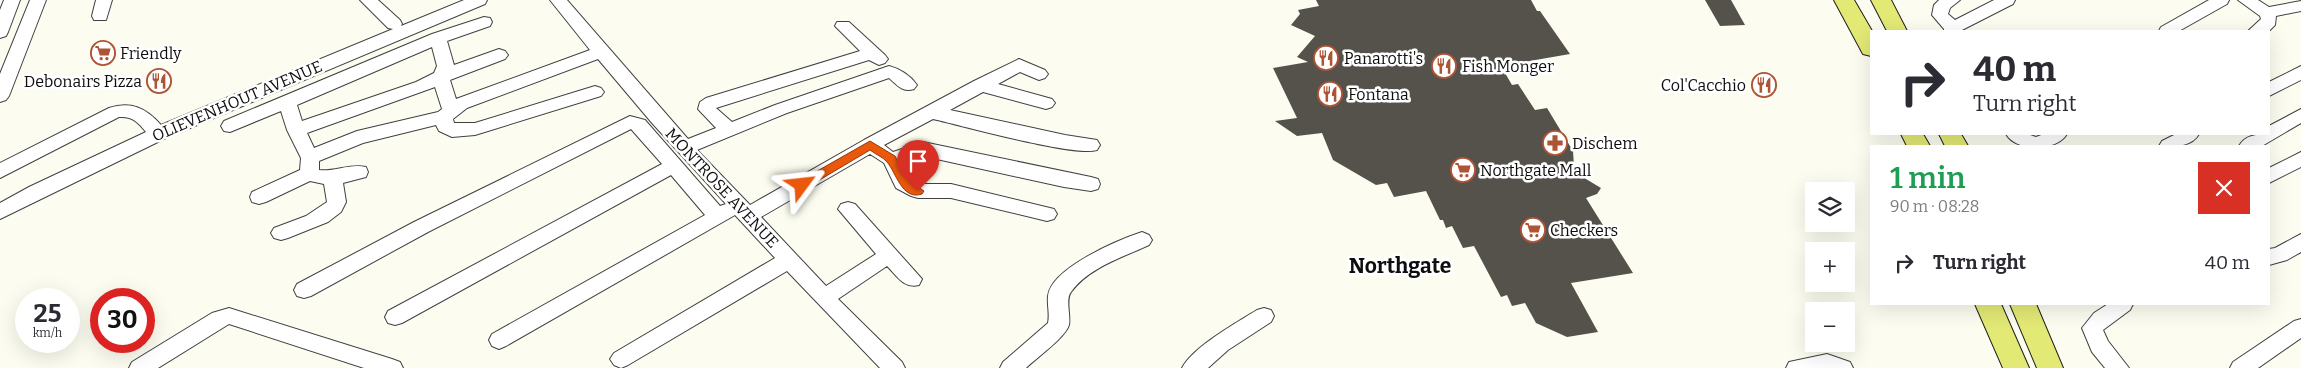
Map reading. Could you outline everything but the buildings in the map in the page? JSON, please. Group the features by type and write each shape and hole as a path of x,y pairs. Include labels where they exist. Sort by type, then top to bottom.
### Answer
{"main road":[{"path":"1833,0 1861,28"},
{"path":"1844,0 1870,46"},
{"path":"1881,0 1897,30"},
{"path":"1988,305 2016,368"},
{"path":"2023,305 2050,368"}],"street":[{"path":"0,32 12,0"},
{"path":"0,96 38,0"},
{"path":"368,0 394,24"},
{"name":"OLIEVENHOUT AVENUE","path":"0,212 154,130 451,0"},
{"name":"OLIEVENHOUT AVENUE","path":"0,198 90,152 154,130 479,0"},
{"name":"MONTROSE AVENUE","path":"558,0 684,148 824,298 894,368"},
{"path":"1952,0 1942,5 1940,15 1952,30 2007,0"},
{"path":"2169,30 2221,0"},
{"path":"2246,0 2290,8"},
{"path":"2257,30 2290,8"},
{"path":"230,126 438,38 484,22"},
{"path":"843,26 892,72 908,84"},
{"path":"438,38 446,66 440,77 448,113 448,130 460,132 595,92"},
{"path":"259,197 310,166 322,151 448,113 601,52"},
{"path":"728,129 706,106 712,102 872,53"},
{"path":"296,130 422,86 440,77 500,55"},
{"path":"499,340 718,217 743,210 870,145 1019,65 1039,74"},
{"path":"684,148 781,108 892,72"},
{"path":"2270,89 2301,72"},
{"path":"980,85 1046,104"},
{"path":"287,102 310,166 318,178 332,179 359,172"},
{"path":"0,171 115,112 130,109 138,112 154,130"},
{"path":"931,112 1065,142 1091,145"},
{"path":"2270,133 2301,115"},
{"path":"304,290 421,227 625,123 634,122 639,125 718,217"},
{"path":"2016,135 2028,143 2037,145 2056,135"},
{"path":"2157,135 2169,145 2188,135"},
{"path":"2250,145 2267,135"},
{"path":"870,145 891,159 904,183 918,191 951,191 1047,214"},
{"path":"891,159 922,149 1064,180 1091,184"},
{"path":"2270,175 2301,159"},
{"path":"395,317 675,165"},
{"path":"282,233 315,220 334,208 337,201 332,179"},
{"path":"848,208 912,279"},
{"path":"1011,368 1058,327 1060,315 1058,295 1071,278 1094,263 1142,240"},
{"path":"2270,257 2280,255 2301,242"},
{"path":"824,298 889,255"},
{"path":"621,359 788,260"},
{"path":"2117,305 2092,328 2099,346 2118,368"},
{"path":"140,368 219,319 229,316 392,368"},
{"path":"1193,368 1221,344 1264,316"},
{"path":"2241,368 2301,327"},
{"path":"1797,368 1827,363 1842,368"}],"place":[{"name":"Friendly","path":"103,53"},
{"name":"Panarotti's","path":"1326,58"},
{"name":"Fish Monger","path":"1444,66"},
{"name":"Debonairs Pizza","path":"159,81"},
{"name":"Col'Cacchio","path":"1764,85"},
{"name":"Fontana","path":"1330,94"},
{"name":"Dischem","path":"1555,143"},
{"name":"Northgate Mall","path":"1463,170"},
{"name":"Checkers","path":"1533,230"}],"district":[{"name":"Northgate","path":"1400,266"}],"route":[{"path":"802,185 870,145 891,159 904,183 918,191"}]}
